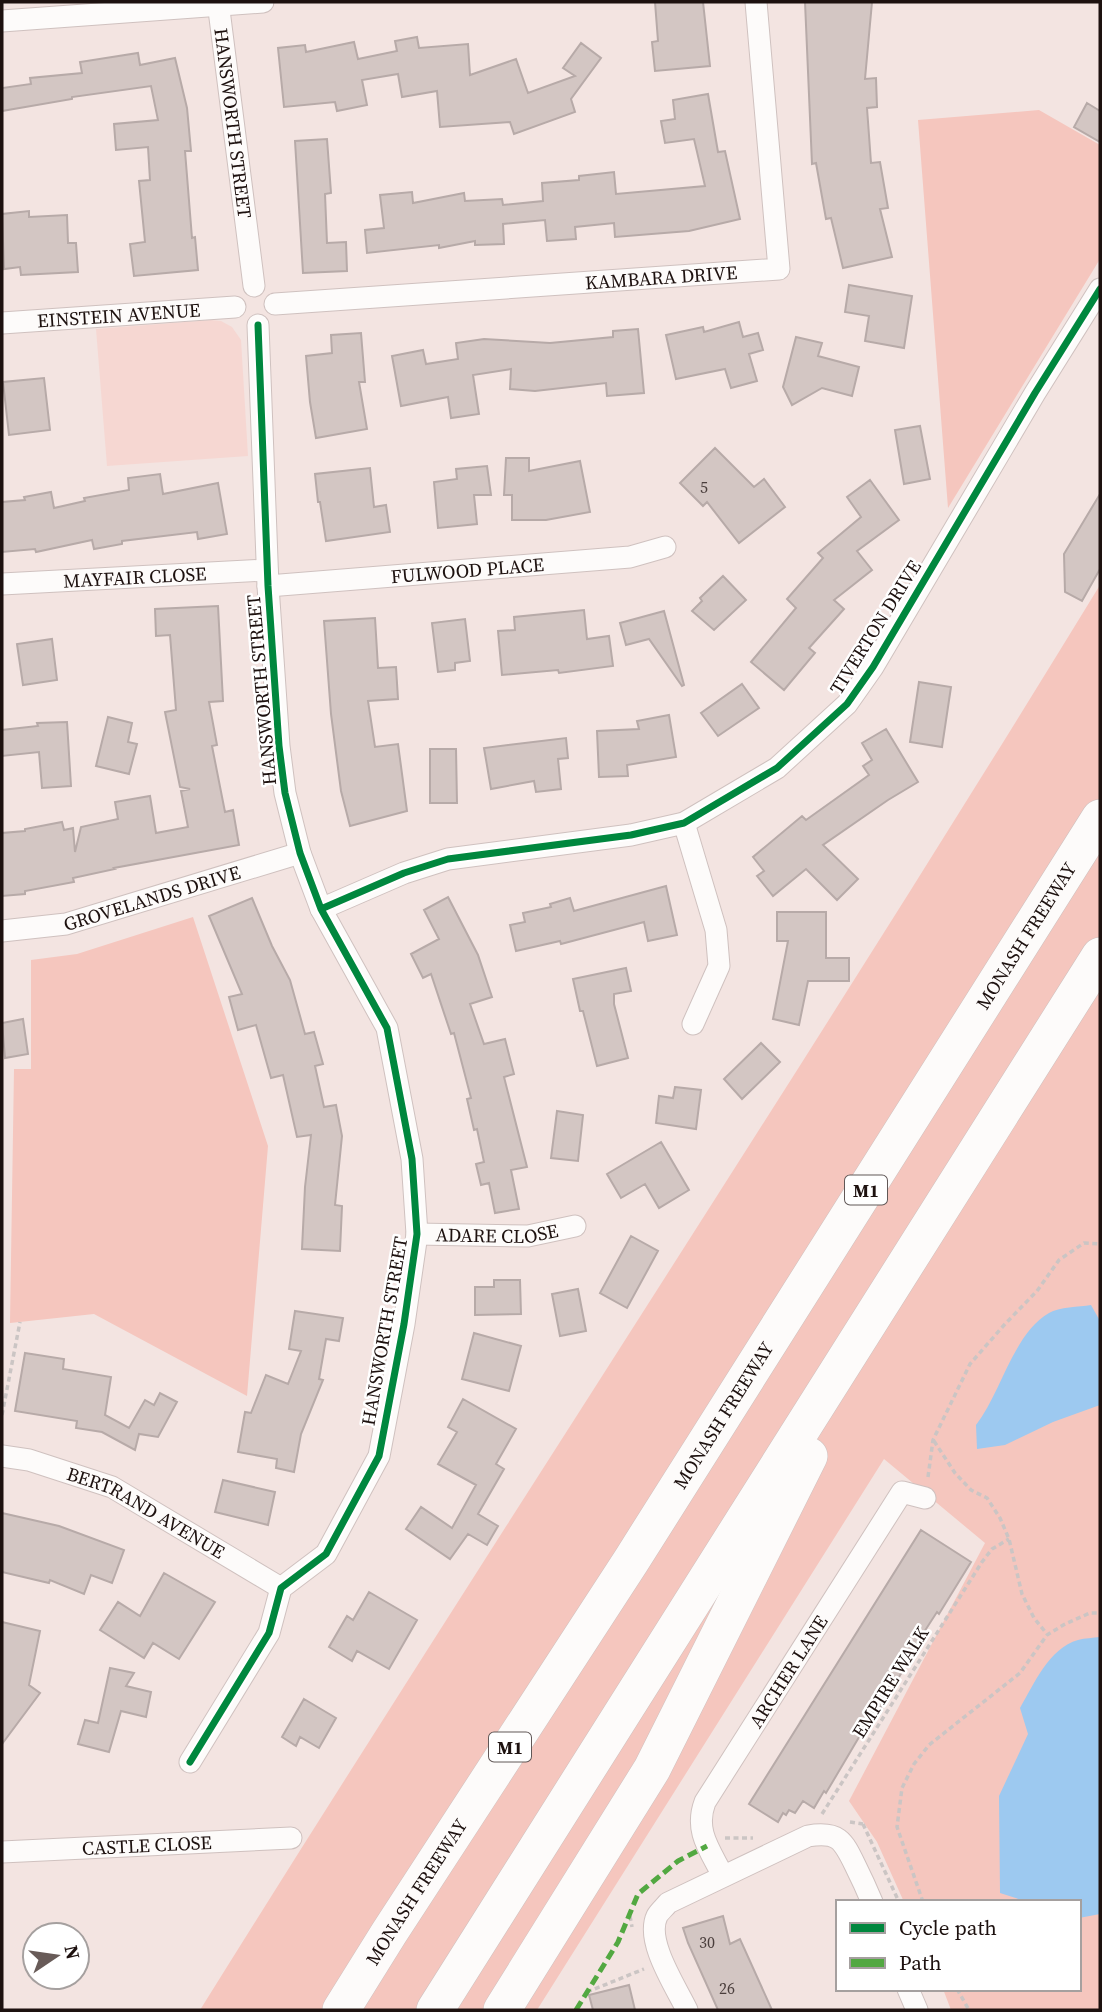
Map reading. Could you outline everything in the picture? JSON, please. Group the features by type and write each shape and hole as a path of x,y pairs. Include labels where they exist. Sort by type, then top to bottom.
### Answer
{"highway":[{"name":"MONASH FREEWAY","path":"341,2010 631,1561 1100,818"},
{"path":"435,2010 1100,956"},
{"path":"502,2010 652,1769 896,1279"},
{"path":"328,2010 389,1933"}],"street":[{"path":"2,21 263,2"},
{"name":"KAMBARA DRIVE","path":"275,304 779,269 756,2"},
{"name":"HANSWORTH STREET","path":"219,4 254,286"},
{"path":"254,286 267,290 275,304 270,318 258,325 244,323 234,307 239,293 254,286"},
{"name":"TIVERTON DRIVE","path":"321,909 404,873 448,859 631,835 684,823 777,768 846,704 873,667 1035,393 1100,289"},
{"name":"EINSTEIN AVENUE","path":"2,323 234,307"},
{"name":"HANSWORTH STREET","path":"258,325 267,578 285,793 300,853 321,909 387,1028 412,1158 417,1234 404,1324 379,1456 326,1554 281,1588"},
{"name":"FULWOOD PLACE","path":"267,578 630,558 665,547"},
{"name":"MAYFAIR CLOSE","path":"2,584 267,578"},
{"path":"684,823 716,930 719,966 693,1024"},
{"name":"GROVELANDS DRIVE","path":"2,931 66,924 300,853"},
{"name":"ADARE CLOSE","path":"417,1234 528,1236 575,1226"},
{"name":"BERTRAND AVENUE","path":"2,1457 29,1460 111,1487 281,1588"},
{"name":"ARCHER LANE","path":"723,1876 702,1831 700,1816 705,1802 902,1492 925,1498"},
{"path":"190,1762 269,1633 281,1588"},
{"path":"687,2010 655,1945 657,1916 668,1903 808,1836 821,1834 834,1836 845,1843 871,1900"},
{"name":"CASTLE CLOSE","path":"2,1852 291,1838"},
{"path":"909,1991 917,2010"}],"path":[{"path":"925,1498 933,1440 970,1364 1037,1291 1059,1260 1084,1243 1100,1244"},
{"path":"2,1415 20,1322"},
{"path":"933,1440 955,1473 971,1490 986,1498 1000,1518 1009,1539 1022,1594 1034,1618 1047,1635"},
{"path":"922,1900 897,1827 902,1788 914,1764 929,1745 1020,1673 1047,1635 1090,1613 1100,1612"},
{"path":"863,1824 898,1900"},
{"path":"587,1992 646,1968"},
{"path":"958,1991 966,2010"}],"shaded area":[{"path":"1039,110 1100,145 1100,259 948,508 918,120"},
{"path":"221,321 232,327 241,340 248,456 107,466 96,329"},
{"path":"1100,585 1100,2010 951,2010 944,1991 1081,1991 1081,1900 903,1900 877,1842 849,1801 985,1543 884,1459 537,2010 200,2010 878,943"},
{"path":"193,917 268,1146 247,1396 94,1314 10,1323 14,1069 31,1069 31,960 77,954"}],"water":[{"path":"1091,1305 1100,1321 1100,1405 1053,1422 1005,1445 977,1449 976,1425 1026,1335 1053,1311"},
{"path":"1100,1637 1100,1914 1081,1918 1081,1900 1022,1900 1000,1893 999,1796 1028,1734 1020,1708 1051,1659 1068,1644 1081,1639"}],"building":[{"path":"655,2 703,2 710,66 655,71 652,42 658,41"},
{"path":"805,2 872,2 865,79 876,78 877,107 867,108 871,163 880,162 888,208 880,209 892,257 843,268 831,218 826,219 816,163 812,164"},
{"path":"417,37 419,48 468,44 470,75 516,59 528,93 575,76 563,68 581,43 601,58 571,99 575,112 514,134 510,122 440,127 437,91 402,97 398,74 362,80 367,105 337,111 335,102 284,107 278,48 305,45 306,52 354,42 358,59 397,51 395,41"},
{"path":"138,53 140,65 175,58 187,108 191,151 185,151 192,238 195,237 198,270 134,276 130,244 145,242 139,181 150,180 148,147 116,150 114,124 158,120 151,86 72,97 2,111 2,88 31,84 30,78 82,73 80,62"},
{"path":"708,94 718,152 725,151 740,219 689,231 615,237 614,223 575,227 576,239 547,241 545,220 503,224 504,244 475,245 475,241 439,248 439,245 367,253 365,230 384,228 380,195 412,192 413,203 464,193 465,201 502,199 503,205 543,201 542,183 579,180 579,176 614,172 616,194 705,186 694,139 665,143 661,121 675,119 673,100"},
{"path":"1087,103 1100,111 1100,142 1074,127"},
{"path":"327,139 331,193 325,194 327,243 346,242 347,271 303,273 295,141"},
{"path":"29,211 29,217 67,215 68,243 76,243 78,272 21,275 20,267 4,269 2,214"},
{"path":"849,285 912,296 904,348 865,341 869,316 845,312"},
{"path":"739,322 743,337 758,333 763,350 749,354 757,381 731,388 725,369 676,379 666,335 703,327 704,332"},
{"path":"638,329 644,393 607,396 606,383 535,391 510,389 511,369 473,375 479,414 451,418 448,397 401,406 392,356 423,350 426,364 458,359 456,343 484,339 550,343 613,337 613,331"},
{"path":"361,333 365,382 359,382 367,429 316,438 306,356 332,353 331,335"},
{"path":"796,337 822,343 818,356 859,367 852,396 822,388 792,405 783,387"},
{"path":"44,378 50,430 9,435 3,382"},
{"path":"920,426 930,479 904,484 895,430"},
{"path":"715,448 754,487 764,479 785,507 739,543 707,502 703,506 680,483"},
{"path":"506,458 529,458 529,471 580,461 590,512 546,520 512,520 512,495 504,495"},
{"path":"487,466 491,495 474,495 477,524 438,528 434,482 457,479 456,469"},
{"path":"370,468 374,507 386,505 390,532 326,541 315,474"},
{"path":"160,474 163,494 218,483 227,534 198,539 197,532 122,541 122,544 94,549 92,540 36,552 35,549 2,552 2,502 25,500 24,497 51,492 54,508 85,501 84,498 129,490 128,478"},
{"path":"870,480 899,520 857,551 872,570 834,600 844,609 809,648 815,653 784,690 751,662 796,608 787,599 823,558 818,553 861,517 847,497"},
{"path":"1100,494 1100,569 1082,601 1065,592 1064,554"},
{"path":"723,576 746,600 714,630 692,611 702,601 700,598"},
{"path":"218,606 223,701 209,702 217,745 212,746 225,812 233,810 239,845 114,868 73,878 74,882 25,891 25,894 2,896 2,833 25,831 62,822 64,830 73,828 75,852 81,827 118,819 115,802 150,796 156,833 188,827 181,791 190,789 180,787 165,712 176,710 170,635 156,636 155,609"},
{"path":"584,610 587,639 609,636 613,666 559,673 558,670 502,675 498,631 515,630 514,617"},
{"path":"664,611 684,685 682,686 649,639 626,645 620,623"},
{"path":"375,618 378,668 396,667 398,699 368,701 375,747 398,744 407,811 350,826 341,791 331,714 324,621"},
{"path":"465,619 470,661 455,663 455,670 438,672 432,623"},
{"path":"52,639 57,680 23,685 17,644"},
{"path":"919,682 951,687 942,747 910,742"},
{"path":"742,684 759,708 718,736 701,713"},
{"path":"669,715 676,757 627,765 628,776 599,777 597,731 639,729 637,721"},
{"path":"108,717 132,723 128,742 137,744 129,774 96,766"},
{"path":"67,722 71,786 42,788 39,752 2,756 2,730 38,726 37,723"},
{"path":"886,729 918,782 823,845 858,879 837,900 806,869 773,896 757,876 764,871 753,857 802,816 806,820 869,775 863,766 872,760 862,743"},
{"path":"566,738 568,758 558,759 561,789 536,792 534,781 491,789 484,748"},
{"path":"430,749 456,749 457,803 430,803"},
{"path":"666,886 677,935 648,941 644,922 561,944 560,941 516,951 510,925 525,922 523,913 551,907 550,904 570,898 574,911"},
{"path":"448,897 478,955 492,997 470,1004 484,1044 505,1039 514,1074 504,1077 527,1167 511,1170 519,1209 495,1213 489,1183 481,1185 476,1164 484,1162 477,1129 474,1130 467,1099 471,1098 454,1033 451,1034 431,974 423,978 411,954 439,939 424,910"},
{"path":"252,898 290,980 305,1034 314,1032 323,1064 315,1066 324,1107 336,1105 342,1136 335,1205 342,1206 340,1251 302,1249 311,1135 297,1137 283,1075 271,1078 256,1025 238,1030 229,997 242,994 209,916"},
{"path":"777,912 826,912 826,958 849,958 849,981 808,981 799,1025 773,1019 788,941 777,941"},
{"path":"626,968 631,991 614,994 614,1004 628,1058 597,1066 573,979"},
{"path":"23,1019 28,1054 5,1058 2,1023"},
{"path":"761,1043 780,1062 742,1099 724,1079"},
{"path":"675,1087 701,1090 696,1129 656,1123 659,1096 673,1098"},
{"path":"557,1111 583,1115 578,1161 551,1158"},
{"path":"661,1142 689,1190 659,1208 645,1184 621,1198 607,1174"},
{"path":"631,1236 658,1251 627,1308 600,1293"},
{"path":"494,1280 520,1280 521,1314 475,1315 475,1287 494,1287"},
{"path":"578,1289 586,1331 560,1336 552,1294"},
{"path":"295,1311 343,1318 339,1341 326,1339 319,1379 323,1380 301,1434 294,1472 276,1468 277,1459 238,1452 245,1412 251,1413 266,1375 288,1384 301,1351 289,1349"},
{"path":"474,1333 521,1346 509,1391 462,1379"},
{"path":"25,1353 64,1359 63,1369 111,1377 105,1415 129,1428 145,1400 154,1405 160,1393 177,1402 158,1437 139,1434 135,1450 102,1432 76,1428 77,1421 15,1411"},
{"path":"463,1399 516,1429 496,1464 504,1469 478,1514 498,1526 487,1545 468,1534 450,1559 406,1529 421,1507 452,1528 476,1485 438,1464 457,1432 448,1427"},
{"path":"223,1480 275,1492 268,1525 215,1512"},
{"path":"2,1513 59,1526 124,1550 112,1583 91,1575 84,1594 50,1580 49,1583 2,1572"},
{"path":"921,1530 971,1562 939,1614 937,1612 915,1646 917,1647 881,1707 878,1705 826,1793 824,1791 814,1808 803,1801 795,1813 789,1810 786,1815 783,1813 778,1822 749,1804"},
{"path":"164,1573 215,1602 179,1659 153,1643 144,1658 100,1630 118,1602 140,1616"},
{"path":"369,1592 417,1620 389,1669 357,1651 352,1661 329,1647 347,1616 353,1620"},
{"path":"2,1622 40,1631 29,1685 40,1693 2,1744"},
{"path":"110,1668 134,1673 126,1686 151,1692 146,1717 121,1711 109,1752 78,1744 85,1720 98,1723"},
{"path":"304,1699 336,1718 319,1748 300,1737 296,1746 282,1737"},
{"path":"723,1916 730,1944 740,1939 772,2010 718,2010 683,1928"},
{"path":"629,1985 635,2010 593,2010 589,1995"}],"marked path":[{"path":"576,2010 618,1942 638,1894 678,1861 707,1846"}],"cycle path":[{"path":"321,909 404,873 448,859 631,835 684,823 777,768 847,704 873,667 1035,393 1100,289"},
{"path":"190,1762 269,1633 281,1588 326,1554 379,1456 404,1324 417,1234 412,1159 387,1028 321,909 300,853 285,793 279,746 268,586 258,325"}]}
